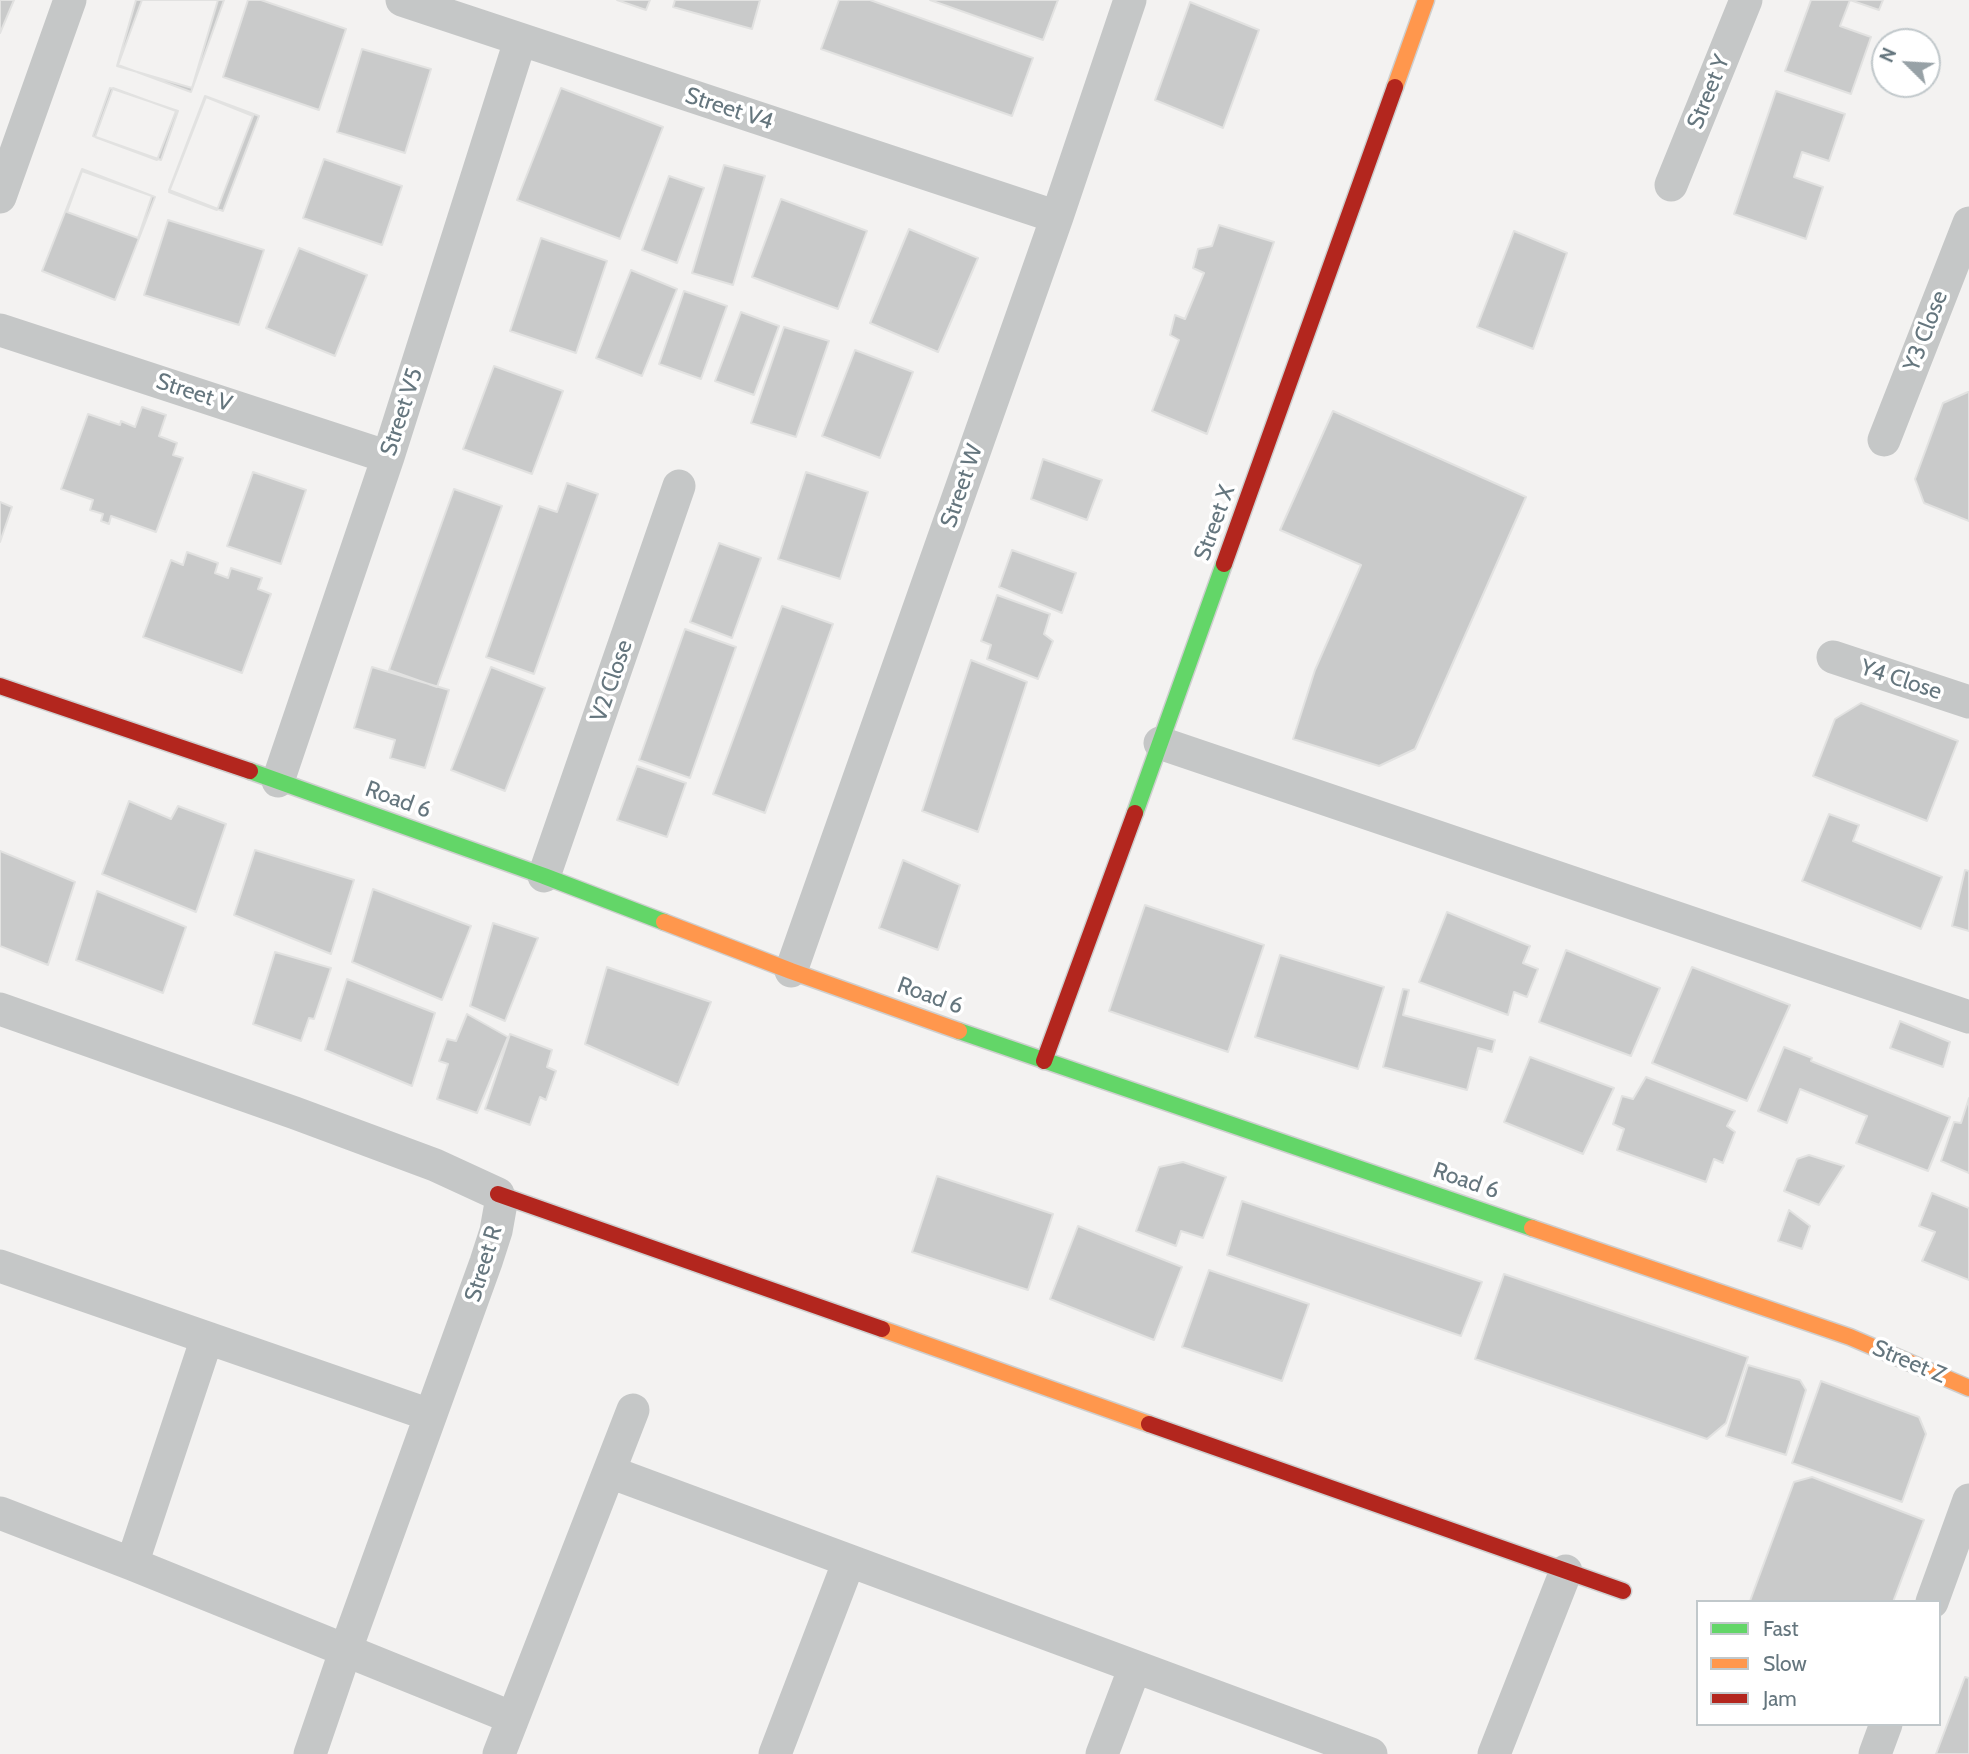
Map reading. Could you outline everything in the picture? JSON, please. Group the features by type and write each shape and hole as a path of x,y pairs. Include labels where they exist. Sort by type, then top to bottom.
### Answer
{"street":[{"path":"0,197 70,0"},
{"name":"Street V4","path":"402,0 1057,217"},
{"name":"Street W","path":"791,971 1057,217 1130,0"},
{"name":"Street X","path":"1044,1061 1426,0"},
{"name":"Street Y","path":"1671,185 1746,0"},
{"name":"Street V5","path":"278,781 388,457 520,41"},
{"name":"Y3 Close","path":"1884,440 1969,223"},
{"name":"Street V","path":"0,330 388,457"},
{"name":"V2 Close","path":"544,876 679,486"},
{"name":"Y4 Close","path":"1833,657 1969,702"},
{"name":"Road 6","path":"0,686 544,876 791,971 1044,1061 1850,1336"},
{"path":"1160,743 1969,1017"},
{"name":"Street R","path":"0,1009 295,1112 435,1166 498,1194 501,1203 486,1262 310,1754"},
{"path":"498,1194 1623,1591"},
{"path":"0,1266 430,1415"},
{"name":"Street Z","path":"1850,1336 1969,1388"},
{"path":"132,1564 207,1338"},
{"path":"499,1754 633,1410"},
{"path":"610,1472 1371,1754"},
{"path":"1932,1600 1969,1500"},
{"path":"0,1513 513,1718"},
{"path":"775,1754 849,1561"},
{"path":"1494,1754 1566,1571"},
{"path":"1102,1754 1135,1667"},
{"path":"1875,1754 1885,1726"}],"building":[{"path":"0,0 14,0 0,33"},
{"path":"136,0 218,0 192,88 117,66"},
{"path":"142,0 224,0 191,92 118,65"},
{"path":"248,0 261,0 346,29 319,110 223,77"},
{"path":"617,0 650,0 646,10"},
{"path":"675,0 760,0 752,29 673,7"},
{"path":"839,0 870,0 1033,58 1012,116 821,49"},
{"path":"930,0 1058,0 1043,40"},
{"path":"1811,0 1850,0 1840,26 1871,37 1851,94 1785,71"},
{"path":"1850,0 1883,0 1879,10"},
{"path":"1190,2 1259,30 1223,128 1155,100"},
{"path":"362,49 431,69 405,153 337,132"},
{"path":"110,88 178,111 161,160 93,136"},
{"path":"113,88 176,111 157,160 95,137"},
{"path":"561,88 663,127 620,239 517,200"},
{"path":"1776,91 1845,114 1829,161 1802,152 1794,177 1823,187 1806,239 1734,214"},
{"path":"205,96 259,116 223,211 169,190"},
{"path":"206,97 253,116 217,210 169,192"},
{"path":"324,159 402,186 382,245 303,218"},
{"path":"724,165 765,176 733,285 692,273"},
{"path":"82,169 155,197 115,300 42,271"},
{"path":"82,171 152,196 138,238 67,212"},
{"path":"669,176 704,188 677,263 642,250"},
{"path":"781,199 867,231 838,309 752,277"},
{"path":"168,220 264,250 239,325 144,295"},
{"path":"1219,225 1274,242 1207,434 1152,411 1179,340 1170,335 1175,315 1185,319 1204,273 1193,268 1198,249 1212,246"},
{"path":"909,229 978,258 938,352 870,323"},
{"path":"1514,231 1567,253 1533,349 1477,327"},
{"path":"541,238 607,261 576,353 510,331"},
{"path":"299,248 367,275 335,356 266,328"},
{"path":"631,270 677,289 642,376 596,358"},
{"path":"684,291 727,306 701,379 659,364"},
{"path":"741,312 779,326 754,395 715,381"},
{"path":"784,327 829,341 796,437 751,423"},
{"path":"855,350 913,372 880,458 822,436"},
{"path":"494,366 563,391 532,474 463,449"},
{"path":"1969,392 1969,521 1924,503 1915,479 1943,403"},
{"path":"142,407 166,415 159,436 177,443 173,455 183,458 156,532 111,516 109,524 101,521 103,514 90,510 93,500 61,489 88,414 135,427"},
{"path":"1333,411 1526,497 1415,749 1379,766 1293,739 1315,670 1361,565 1280,530"},
{"path":"1043,459 1102,480 1087,520 1031,499"},
{"path":"253,472 306,490 281,564 227,546"},
{"path":"806,472 868,492 840,579 778,559"},
{"path":"567,483 598,494 534,674 486,657 539,506 557,512"},
{"path":"454,489 502,506 437,687 389,670"},
{"path":"0,502 12,507 0,542"},
{"path":"719,543 761,558 732,638 690,622"},
{"path":"1012,550 1076,573 1062,613 999,587"},
{"path":"187,552 218,563 215,573 228,578 231,568 262,578 258,589 271,594 242,673 143,637 171,560 183,565"},
{"path":"997,595 1050,614 1044,634 1053,641 1038,679 987,659 991,645 981,641"},
{"path":"782,606 833,624 765,813 713,794"},
{"path":"685,629 736,647 690,778 639,760"},
{"path":"971,660 1027,682 978,832 922,811"},
{"path":"372,667 449,690 425,768 390,758 395,740 354,728"},
{"path":"491,667 545,688 505,791 451,770"},
{"path":"1861,703 1958,741 1927,821 1813,776 1835,719"},
{"path":"637,766 686,783 667,837 617,820"},
{"path":"129,801 171,819 178,806 226,824 196,912 102,874"},
{"path":"1829,814 1859,825 1853,841 1942,877 1921,929 1802,881"},
{"path":"255,850 354,880 331,954 234,915"},
{"path":"0,851 75,882 48,965 0,946"},
{"path":"903,860 960,885 938,950 879,928"},
{"path":"1965,870 1969,871 1969,931 1952,926"},
{"path":"373,889 471,926 442,1000 352,962"},
{"path":"97,891 186,927 163,993 76,960"},
{"path":"1145,905 1264,945 1228,1052 1109,1011"},
{"path":"1447,912 1530,946 1523,963 1538,969 1527,997 1514,992 1508,1015 1419,982"},
{"path":"493,923 538,938 505,1021 470,1006"},
{"path":"1566,950 1660,988 1631,1056 1539,1022"},
{"path":"275,952 331,968 314,1019 309,1018 301,1041 253,1024"},
{"path":"1280,955 1384,987 1358,1069 1255,1037"},
{"path":"607,967 711,1002 678,1085 585,1044"},
{"path":"1692,967 1790,1005 1747,1101 1652,1063"},
{"path":"347,979 435,1013 412,1086 325,1050"},
{"path":"1403,989 1409,990 1403,1015 1495,1040 1492,1052 1478,1048 1467,1090 1383,1067"},
{"path":"467,1014 508,1037 477,1113 437,1099 448,1064 439,1061 447,1039 456,1041"},
{"path":"1900,1021 1950,1042 1943,1067 1890,1048"},
{"path":"510,1034 552,1050 547,1067 556,1071 546,1100 540,1097 530,1125 485,1109"},
{"path":"1784,1047 1812,1058 1811,1061 1950,1117 1928,1171 1856,1143 1867,1116 1800,1089 1787,1123 1758,1111"},
{"path":"1530,1057 1614,1088 1583,1154 1504,1122"},
{"path":"1646,1077 1735,1111 1727,1126 1735,1132 1723,1163 1714,1159 1706,1182 1617,1150 1624,1129 1613,1124 1622,1096 1633,1099"},
{"path":"1969,1098 1969,1173 1941,1161 1954,1122 1961,1123"},
{"path":"1809,1155 1844,1166 1819,1205 1784,1191 1797,1159"},
{"path":"1183,1162 1226,1177 1203,1238 1181,1231 1176,1246 1136,1231 1159,1167"},
{"path":"937,1176 1053,1214 1028,1290 912,1252"},
{"path":"1932,1193 1969,1208 1969,1280 1922,1261 1935,1232 1919,1226"},
{"path":"1242,1201 1482,1282 1461,1336 1227,1255"},
{"path":"1789,1210 1810,1226 1802,1249 1778,1241"},
{"path":"1078,1226 1182,1267 1154,1340 1050,1299"},
{"path":"1209,1270 1309,1304 1282,1381 1182,1347"},
{"path":"1504,1274 1748,1357 1726,1423 1707,1439 1475,1359"},
{"path":"1748,1365 1800,1380 1806,1390 1786,1455 1726,1436"},
{"path":"1821,1381 1919,1417 1926,1434 1902,1502 1792,1463"},
{"path":"1812,1477 1924,1520 1894,1600 1750,1600 1794,1482"},
{"path":"1965,1677 1969,1678 1969,1754 1936,1754"}],"traffic: fast":[{"path":"1135,813 1224,564"},
{"path":"250,771 664,922"},
{"path":"959,1031 1532,1228"}],"traffic: slow":[{"path":"1395,87 1426,0"},
{"path":"664,922 959,1031"},
{"path":"1532,1228 1850,1337 1969,1388"},
{"path":"882,1329 1149,1424"}],"traffic: jam":[{"path":"1224,564 1395,87"},
{"path":"0,686 250,771"},
{"path":"1044,1061 1135,813"},
{"path":"498,1194 882,1329"},
{"path":"1149,1424 1623,1591"}]}
